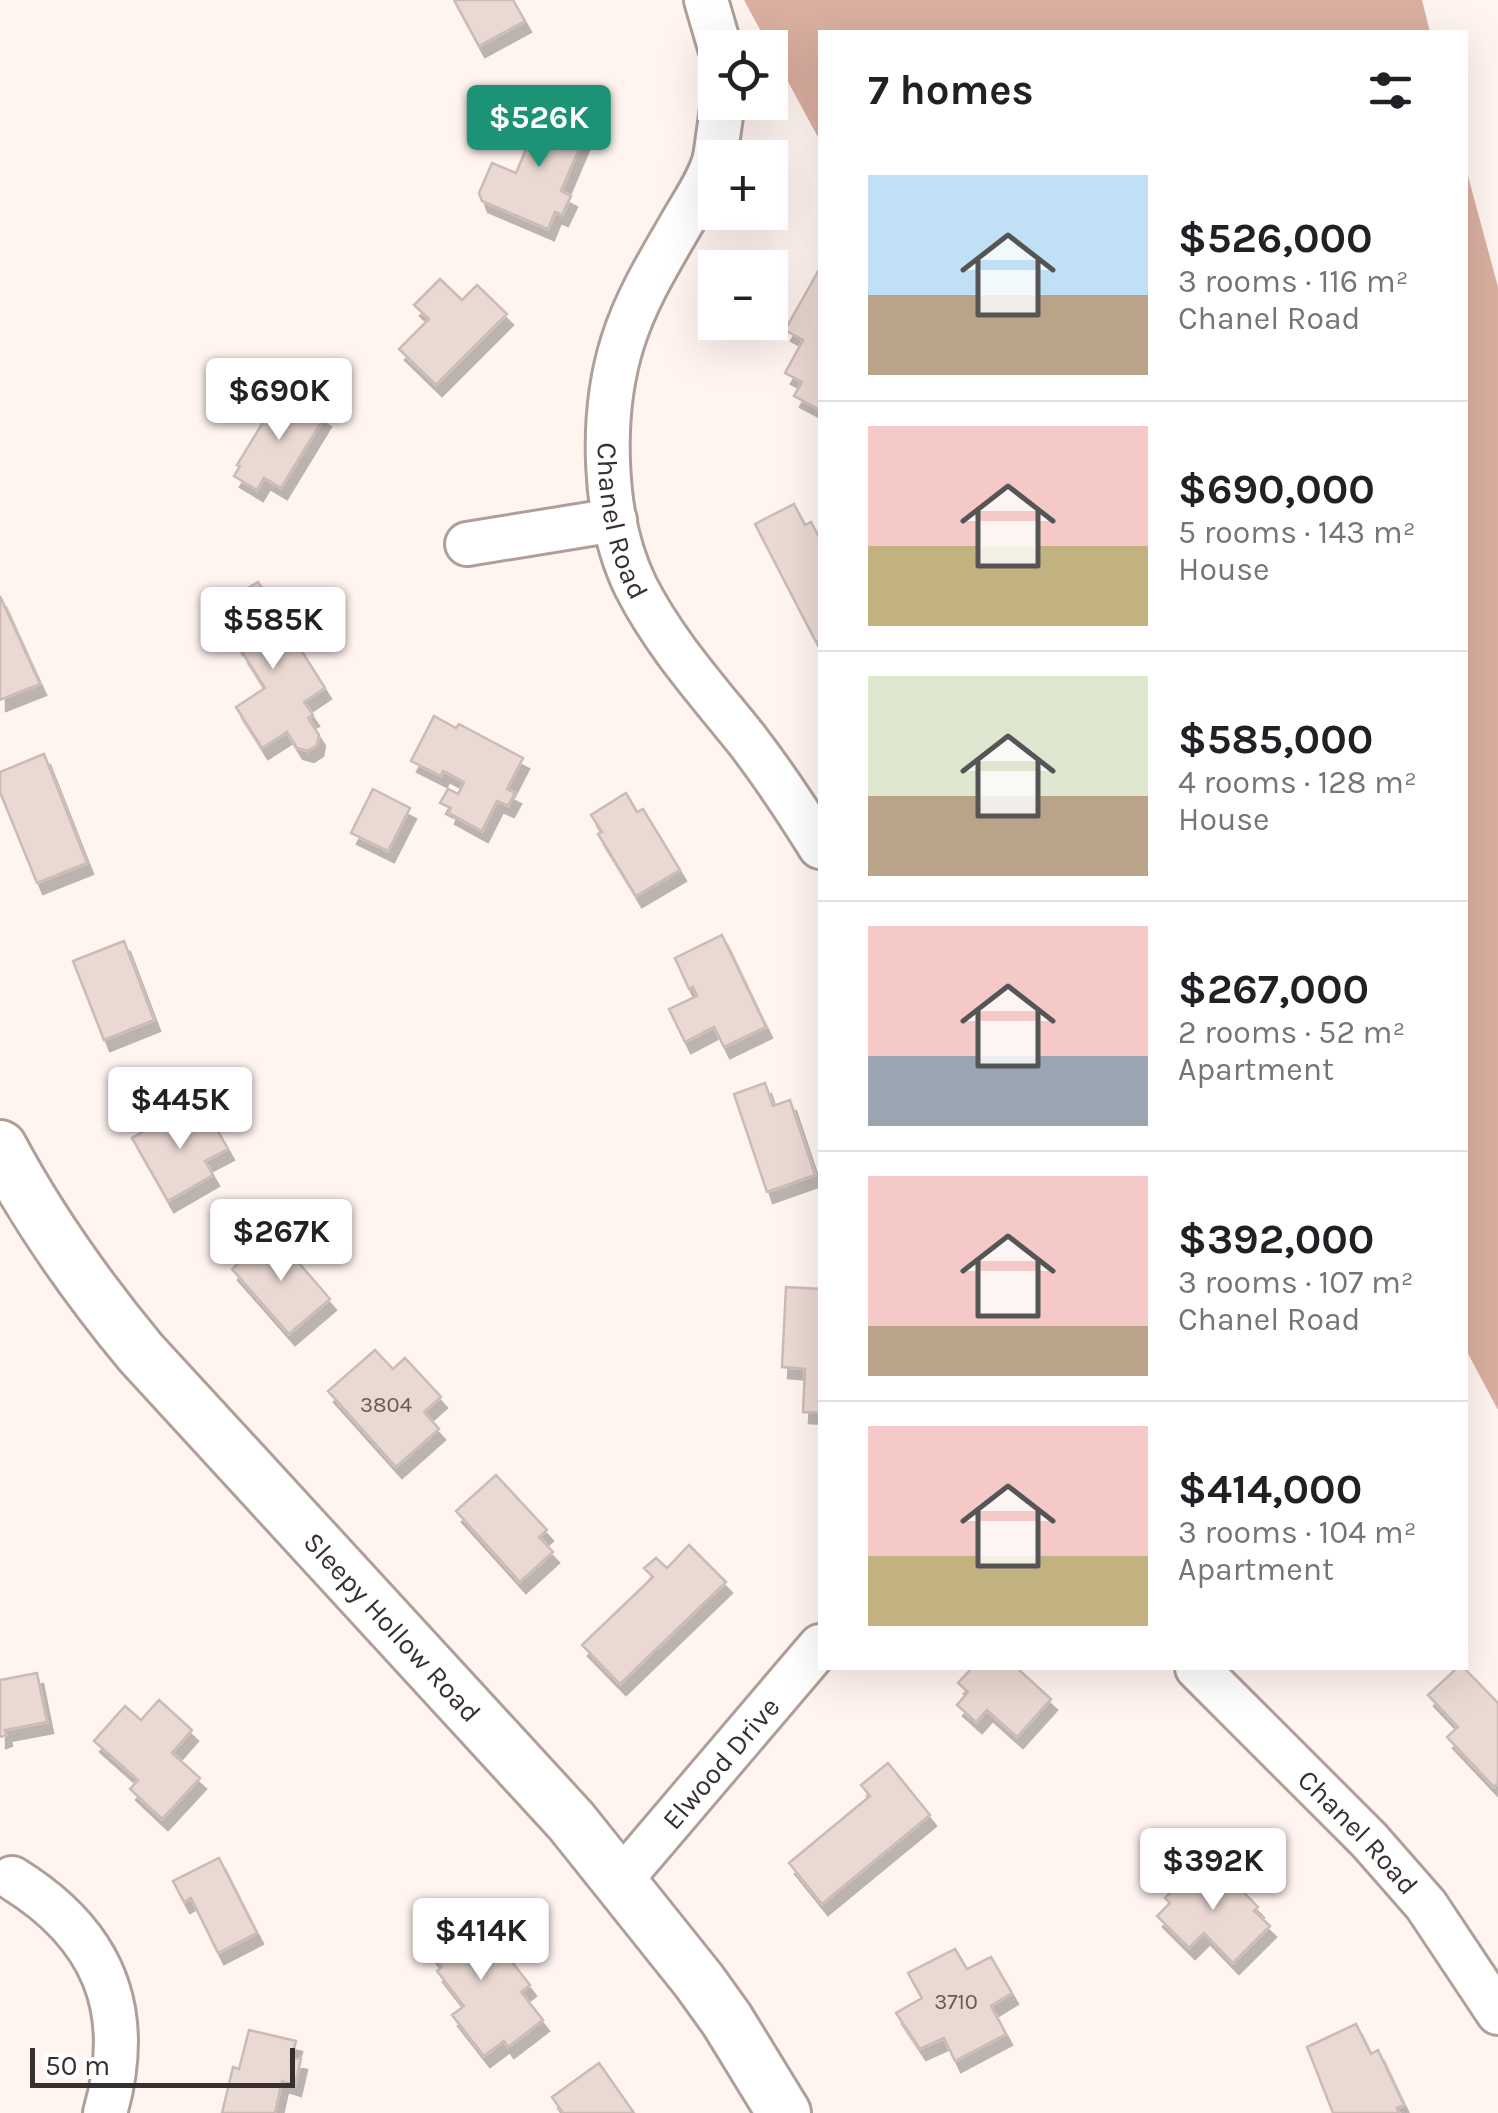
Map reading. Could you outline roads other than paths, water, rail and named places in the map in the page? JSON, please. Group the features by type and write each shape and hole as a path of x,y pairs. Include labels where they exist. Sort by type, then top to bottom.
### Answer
{"main road":[{"name":"Sleepy Hollow Road","path":"0,1147 29,1202 83,1282 141,1353 562,1810 665,1935 727,2020 784,2113"}],"street":[{"path":"706,0 715,30"},
{"name":"Chanel Road","path":"698,194 642,290 622,342 610,398 608,458 615,520 634,582 658,625 703,689 784,789 818,844"},
{"path":"467,544 615,520"},
{"name":"Elwood Drive","path":"620,1881 818,1648"},
{"name":"Chanel Road","path":"1199,1670 1369,1840 1426,1905 1498,2013"},
{"path":"12,1878 34,1891 69,1923 95,1960 113,2001 118,2037 114,2081 105,2113"}]}
